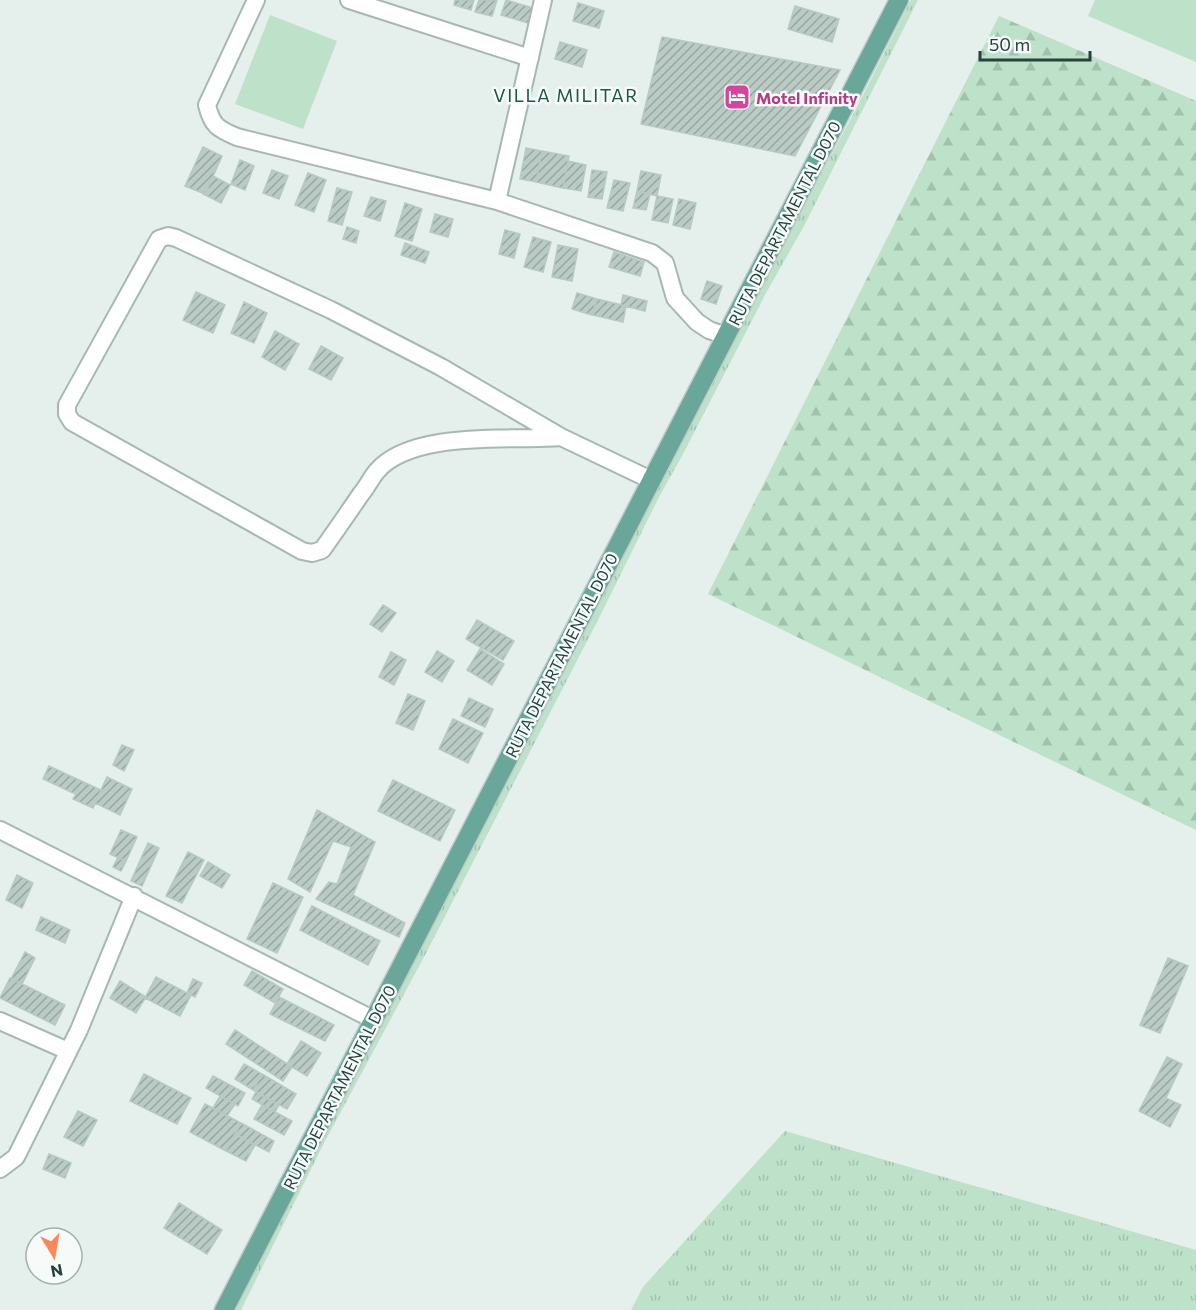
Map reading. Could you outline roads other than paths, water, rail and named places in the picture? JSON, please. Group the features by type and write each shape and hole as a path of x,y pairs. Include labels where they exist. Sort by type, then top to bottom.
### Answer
{"main road":[{"name":"RUTA DEPARTAMENTAL D070","path":"224,1310 899,0"}],"street":[{"path":"256,0 207,105 210,119 220,130 237,137 497,201 652,253 665,263 675,298 697,322 709,330 726,336"},
{"path":"349,0 530,58"},
{"path":"497,201 543,0"},
{"path":"561,437 471,440 414,448 397,455 377,471 322,550 312,553 302,551 72,422 67,414 67,405 159,239 168,236 341,315 441,367 561,437 651,480"},
{"path":"0,830 134,896 374,1020"},
{"path":"0,1169 16,1157 68,1051 134,896"},
{"path":"0,1021 68,1051"}],"place":[{"name":"Motel Infinity","path":"737,97"}],"district":[{"name":"VILLA MILITAR","path":"566,95"}]}
